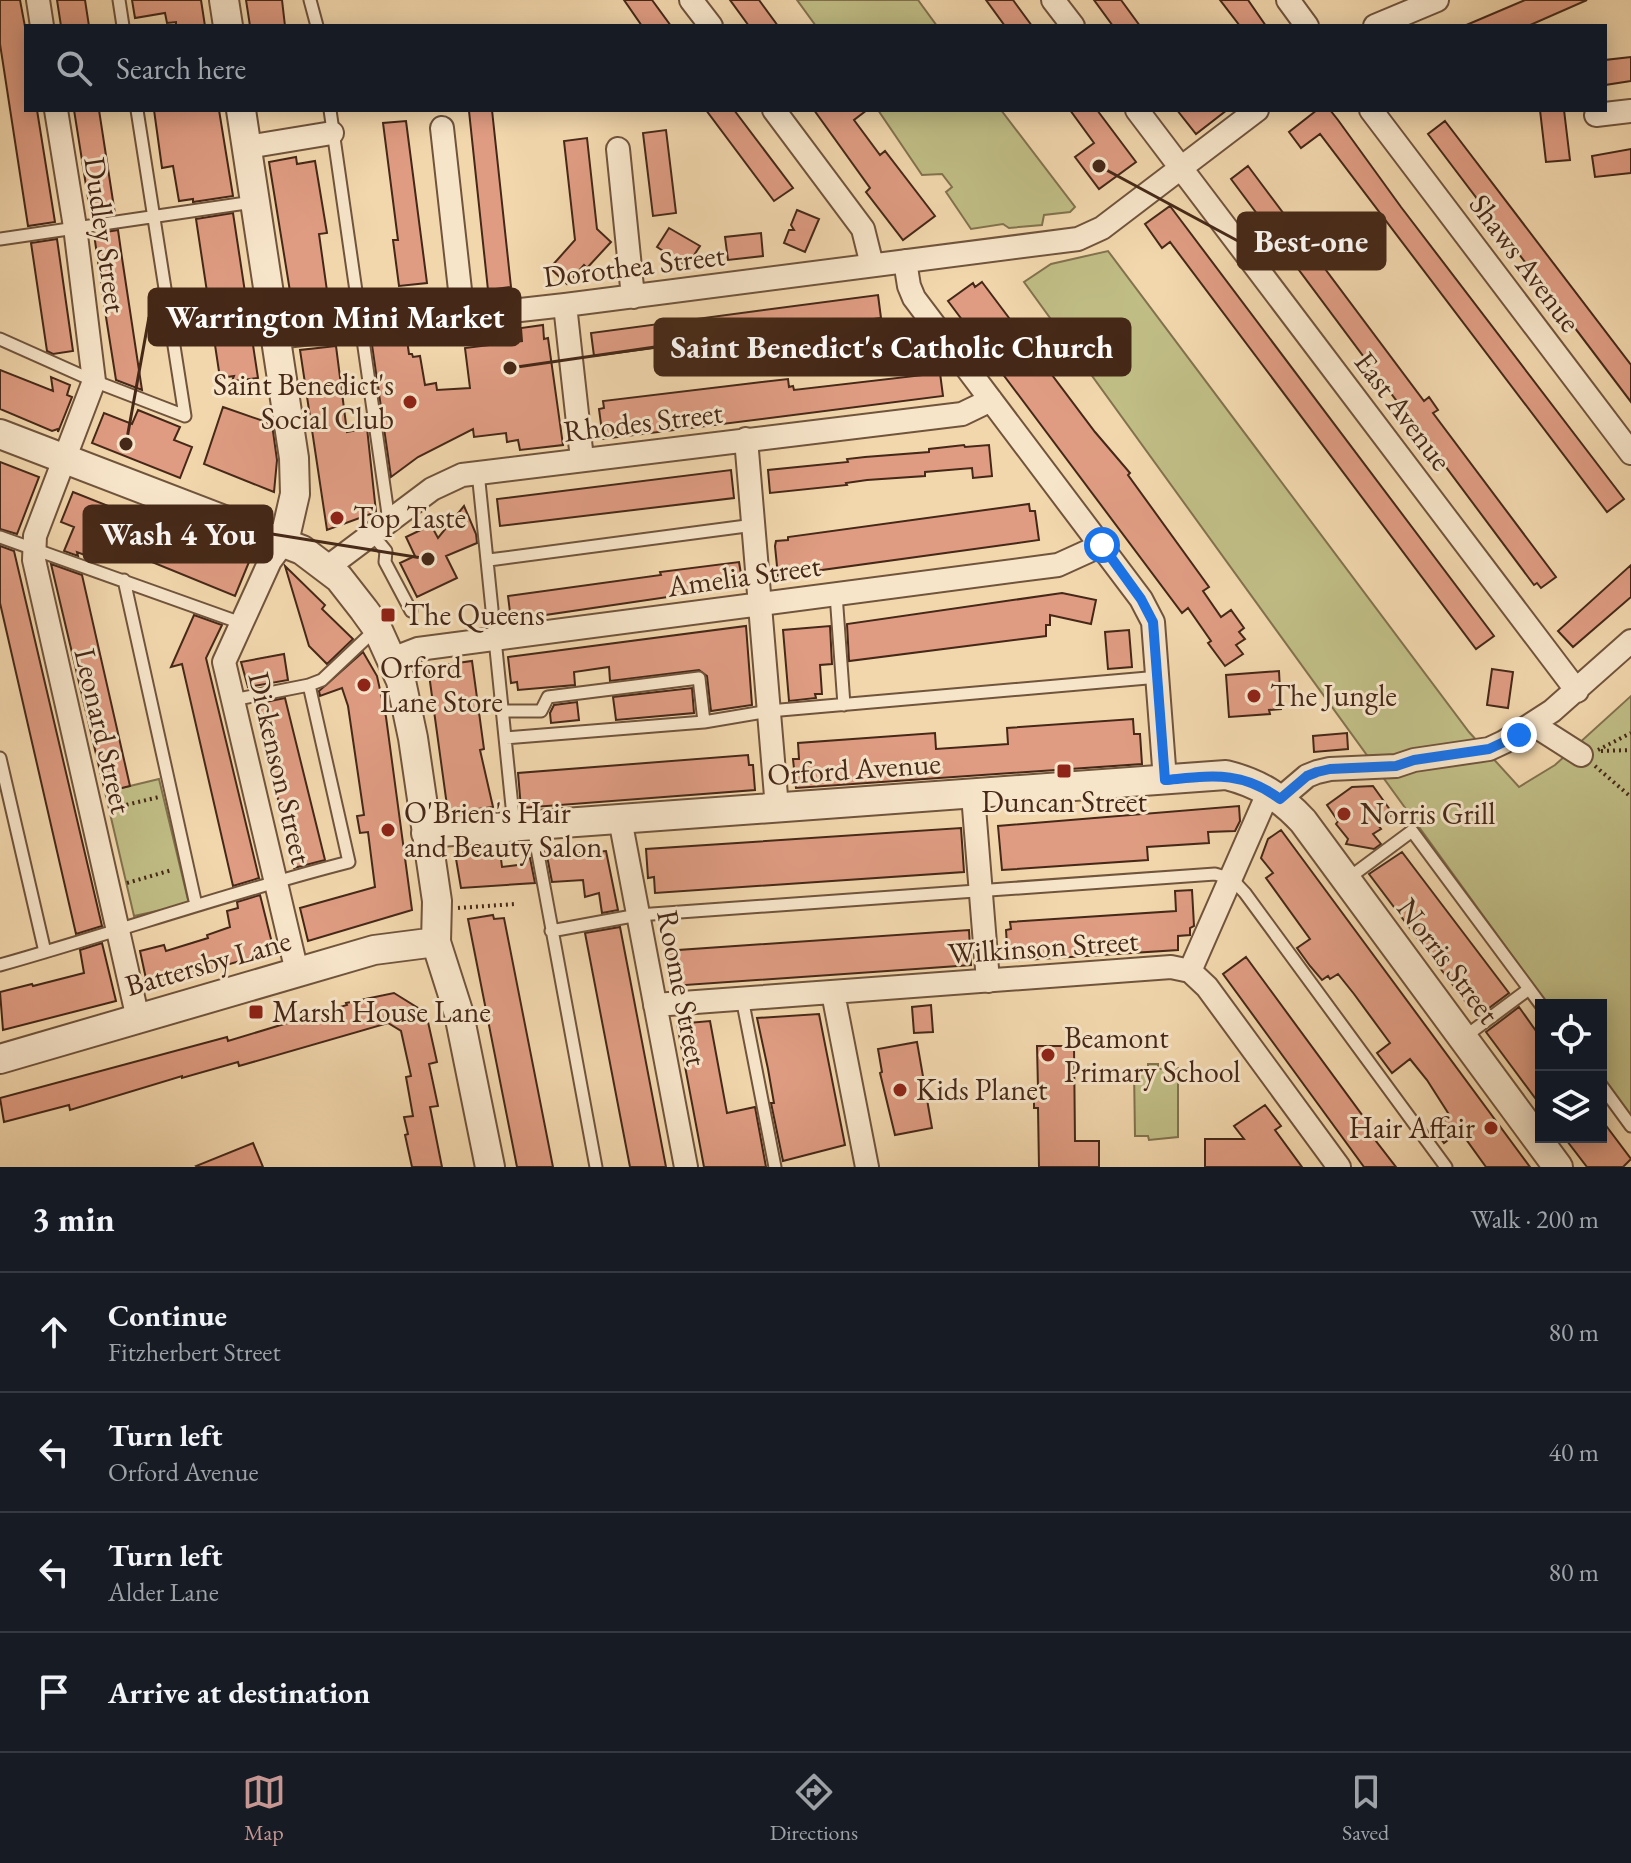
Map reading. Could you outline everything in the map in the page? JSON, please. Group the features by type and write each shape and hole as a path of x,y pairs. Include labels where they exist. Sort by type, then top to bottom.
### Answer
{"street":[{"path":"38,0 42,24"},
{"path":"224,0 228,24"},
{"path":"691,0 709,24"},
{"path":"1053,0 1071,24"},
{"path":"1288,0 1306,24"},
{"path":"1378,24 1408,6 1437,0"},
{"path":"1596,115 1631,111"},
{"name":"Dudley Street","path":"56,112 75,227 94,381 65,459"},
{"path":"241,112 295,476 293,510 284,542"},
{"path":"775,112 863,229 872,265"},
{"name":"East Avenue","path":"1138,112 1577,691"},
{"name":"Dorothea Street","path":"276,337 633,297 1078,239 1102,228 1254,112"},
{"name":"Shaws Avenue","path":"1373,112 1631,453"},
{"path":"442,128 463,317"},
{"path":"247,147 332,133"},
{"path":"618,149 633,297"},
{"path":"905,261 914,298 1102,545 1141,599 1153,622 1165,780"},
{"path":"565,305 582,459"},
{"name":"Rhodes Street","path":"328,567 448,480 478,472 962,414 991,400"},
{"path":"0,434 302,550 328,567 352,593 377,628 392,659 408,708 437,901 436,942 459,1014 490,1167"},
{"path":"746,439 777,808"},
{"path":"33,548 65,459"},
{"name":"Dickenson Street","path":"284,542 270,561 224,662 297,972"},
{"name":"Amelia Street","path":"392,659 418,649 1058,565 1102,545"},
{"name":"Leonard Street","path":"33,548 138,1019"},
{"path":"1339,1167 1207,987 1190,971 1275,795 1307,776 1330,769 1396,766 1414,760 1489,749 1534,725 1577,691 1631,641"},
{"path":"1534,725 1581,755"},
{"name":"Orford Avenue","path":"426,833 1226,775 1245,780 1275,795"},
{"path":"973,795 988,981"},
{"name":"Norris Street","path":"1275,795 1303,821 1558,1167"},
{"name":"Roome Street","path":"620,819 686,1167"},
{"name":"Battersby Lane","path":"0,1059 379,949 436,942"},
{"name":"Wilkinson Street","path":"655,1005 1171,967 1190,971"},
{"path":"833,993 867,1167"}],"lane":[{"path":"119,0 123,24"},
{"path":"310,0 316,24"},
{"path":"0,338 94,381 185,416 137,112"},
{"path":"330,112 359,327 385,562 411,611"},
{"path":"0,239 256,201"},
{"path":"478,472 506,738 524,827 551,931 596,1167"},
{"path":"489,560 754,525"},
{"path":"0,537 241,623"},
{"path":"124,580 196,905"},
{"path":"836,594 844,705"},
{"path":"233,700 322,680 377,628"},
{"path":"506,738 704,722 769,711 1159,677"},
{"path":"504,711 541,711 548,697 699,678 704,722"},
{"path":"0,965 119,931 276,880 349,862 309,685"},
{"path":"0,758 45,952"},
{"path":"1346,881 1412,831 1536,999"},
{"path":"551,931 638,915 1215,874 1232,879 1245,893 1446,1167"},
{"path":"1463,1038 1529,989"},
{"path":"742,998 775,1167"},
{"path":"1607,1093 1631,1126"}],"path":[{"path":"1631,733 1596,752 1631,750"},
{"path":"1581,755 1631,797"},
{"path":"91,813 171,794"},
{"path":"109,888 188,866"},
{"path":"454,908 515,904"}],"shaded area":[{"path":"797,0 918,0 936,24 815,24"},
{"path":"879,112 1003,112 1075,207 1070,212 1044,215 1042,225 1009,228 1003,224 971,229 946,192 952,187 942,174 922,175"},
{"path":"1108,251 1469,732 1519,787 1555,765 1631,696 1631,1118 1607,1085 1607,999 1544,999 1024,282 1051,264"},
{"path":"159,779 189,904 134,916 105,792"},
{"path":"1148,1064 1158,1064 1158,1069 1178,1068 1178,1137 1149,1140 1148,1136 1135,1136 1134,1069 1148,1069"}],"building":[{"path":"0,0 20,0 24,24 24,112 37,112 55,222 28,226 0,44"},
{"path":"57,0 85,0 89,24 61,24"},
{"path":"132,0 201,0 205,24 167,23 165,13 135,18"},
{"path":"246,0 282,0 285,24 250,24"},
{"path":"624,0 652,0 670,24 641,24"},
{"path":"730,0 759,0 777,24 748,24"},
{"path":"986,0 1013,0 1031,24 1004,24"},
{"path":"1094,0 1121,0 1139,24 1112,24"},
{"path":"1220,0 1248,0 1265,24 1238,24"},
{"path":"1525,0 1587,0 1533,24 1469,24"},
{"path":"1631,57 1631,81 1607,85 1607,60"},
{"path":"74,112 99,112 115,214 91,217"},
{"path":"154,112 219,112 233,196 179,201 173,166 162,168"},
{"path":"469,112 492,112 511,287 488,290"},
{"path":"707,112 736,112 793,188 774,201"},
{"path":"815,112 864,112 854,120 880,155 885,151 935,216 903,240 866,192 870,188"},
{"path":"1071,112 1098,112 1136,162 1099,189 1075,157 1094,143"},
{"path":"1179,112 1224,112 1196,134"},
{"path":"1314,112 1332,112 1624,499 1607,512 1320,134 1301,148 1289,132"},
{"path":"1540,112 1564,112 1570,160 1546,162"},
{"path":"406,121 427,283 399,286 393,240 398,240 383,123"},
{"path":"1445,121 1631,365 1631,402 1428,134"},
{"path":"666,130 676,213 653,216 643,133"},
{"path":"587,138 597,229 611,242 567,284 550,268 575,240 564,141"},
{"path":"1631,149 1631,173 1595,177 1592,156"},
{"path":"296,157 297,164 315,161 327,233 319,234 329,305 318,306 319,312 294,316 269,162"},
{"path":"1248,166 1424,401 1429,397 1438,410 1433,413 1556,577 1541,588 1537,583 1534,585 1231,179"},
{"path":"1170,206 1494,636 1476,649 1170,242 1162,248 1145,224"},
{"path":"797,210 819,219 805,252 784,243 789,230 794,230 791,225"},
{"path":"233,213 258,378 232,381 234,376 220,378 196,219"},
{"path":"669,228 700,246 687,266 657,247"},
{"path":"118,230 142,390 116,380 106,317 94,234"},
{"path":"761,233 763,256 728,260 725,237"},
{"path":"57,239 73,351 53,354 47,351 31,243"},
{"path":"982,282 1095,432 1130,473 1128,475 1209,587 1203,591 1221,617 1231,610 1244,628 1239,632 1245,639 1236,645 1243,654 1225,666 1188,608 1182,613 948,301 973,283 975,287"},
{"path":"878,295 881,318 594,356 591,333"},
{"path":"543,325 544,339 548,338 563,445 520,450 518,440 507,442 506,433 474,437 473,429 418,457 391,477 372,345 407,340 409,354 420,356 425,385 436,383 437,390 470,388 465,348 522,341 521,328"},
{"path":"336,346 347,432 367,428 376,512 327,530 300,350"},
{"path":"0,370 53,391 51,377 70,385 67,395 72,397 58,432 58,429 52,431 0,409"},
{"path":"940,373 943,396 603,439 599,409 604,408 603,401 788,379 789,387 793,386 794,390"},
{"path":"223,407 272,424 277,460 274,492 204,464"},
{"path":"138,410 180,427 174,440 192,447 180,478 92,443 104,413 132,424"},
{"path":"989,445 992,476 973,478 972,468 770,493 768,470 929,452 929,449"},
{"path":"0,462 39,477 17,534 0,529"},
{"path":"731,470 734,498 500,526 497,499"},
{"path":"73,492 249,562 235,596 108,544 98,560 64,551 74,527 61,522"},
{"path":"1029,504 1030,511 1035,511 1039,540 778,576 776,541 788,540 788,537"},
{"path":"464,506 477,543 446,556 457,578 417,597 400,563 415,556 406,537 431,525 438,538"},
{"path":"0,546 14,551 102,926 76,934 0,603"},
{"path":"739,562 743,586 511,620 508,596"},
{"path":"51,564 82,575 130,786 105,792"},
{"path":"1631,565 1631,597 1573,647 1558,631"},
{"path":"285,566 325,605 322,609 353,639 327,664 309,646"},
{"path":"1062,593 1096,600 1091,624 1050,615 1046,636 849,661 847,624"},
{"path":"194,615 222,625 206,658 259,878 233,886 182,664 171,667"},
{"path":"746,626 752,705 711,711 707,676 699,670 610,681 609,667 574,672 575,685 518,690 517,682 511,683 508,657"},
{"path":"830,626 832,664 820,665 822,694 815,694 816,698 789,701 783,630"},
{"path":"1129,630 1132,667 1108,669 1105,632"},
{"path":"363,652 377,676 386,717 412,910 308,941 300,908 375,887 368,832 360,833 357,816 364,815 348,706 342,688 320,696 319,691"},
{"path":"284,654 288,680 248,687 241,662"},
{"path":"472,661 484,749 480,750 493,807 448,813 428,667"},
{"path":"1492,669 1513,672 1508,708 1487,705"},
{"name":"The Jungle","path":"1279,671 1281,709 1269,710 1270,714 1229,717 1226,675"},
{"path":"692,688 694,713 616,720 613,697"},
{"path":"285,698 325,860 294,868 256,704"},
{"path":"577,702 579,720 551,723 550,713 554,705"},
{"path":"1133,719 1134,734 1140,734 1142,764 796,788 793,759 799,759 798,743 935,733 936,749 1008,744 1007,728"},
{"path":"1347,733 1348,749 1314,752 1313,736"},
{"path":"748,755 749,765 753,765 755,790 521,808 518,773"},
{"path":"1373,786 1393,814 1378,825 1381,829 1373,834 1381,844 1374,849 1346,844 1348,839 1327,805 1352,787"},
{"path":"1239,806 1240,821 1235,831 1208,832 1209,843 1147,847 1148,860 1002,870 998,826"},
{"path":"961,828 964,872 655,893 654,877 648,878 646,849"},
{"path":"1281,830 1530,1167 1486,1167 1460,1131 1444,1143 1433,1128 1450,1116 1427,1080 1410,1059 1392,1073 1377,1053 1390,1043 1354,994 1338,974 1322,980 1310,966 1297,948 1310,939 1266,878 1273,873 1261,858 1268,839"},
{"path":"500,851 502,867 525,864 525,858 530,858 535,883 461,888 455,853"},
{"path":"606,851 618,910 602,913 599,893 585,897 583,880 552,882 547,856"},
{"path":"1402,852 1509,993 1477,1017 1369,874"},
{"path":"1192,890 1194,926 1190,928 1190,935 1178,936 1178,950 1008,961 1006,930 1011,929 1010,922 1176,911 1175,891"},
{"path":"260,895 274,951 148,988 140,951 164,945 166,951 208,938 207,935 230,927 227,911 238,908 237,902"},
{"path":"493,915 494,919 504,918 553,1167 517,1167 468,919"},
{"path":"620,927 666,1167 630,1167 585,933"},
{"path":"969,930 971,965 671,986 664,951"},
{"path":"102,943 116,1001 3,1030 0,992 84,973 80,950"},
{"path":"1246,957 1379,1138 1376,1141 1396,1167 1364,1167 1223,974"},
{"path":"394,993 426,1013 437,1062 429,1064 438,1106 430,1107 442,1167 412,1167 404,1117 413,1116 406,1077 411,1076 401,1031 388,1023 239,1066 238,1062 182,1076 70,1110 69,1105 4,1122 0,1098 227,1037 228,1041 346,1003"},
{"path":"931,1005 933,1032 914,1033 912,1007"},
{"path":"1519,1007 1535,1030 1535,1098 1486,1032"},
{"path":"819,1014 845,1145 783,1161 757,1018"},
{"path":"710,1021 727,1113 755,1107 766,1167 704,1167 677,1024"},
{"name":"Kids Planet","path":"917,1042 932,1128 895,1135 880,1073 878,1049"},
{"path":"1037,1046 1074,1046 1075,1141 1099,1141 1099,1167 1039,1167 1038,1108 1034,1108 1034,1088 1038,1088"},
{"path":"1265,1105 1281,1126 1275,1130 1302,1167 1205,1167 1205,1139 1244,1139 1234,1126"},
{"path":"1607,1127 1631,1159 1623,1167 1587,1167 1569,1143 1607,1143"},
{"path":"253,1143 263,1167 196,1166"}],"place":[{"name":"Best-one","path":"1099,166"},
{"name":"Saint Benedict's Catholic Church","path":"510,368"},
{"name":"Saint Benedict's Social Club","path":"410,402"},
{"name":"Warrington Mini Market","path":"126,444"},
{"name":"Top Taste","path":"337,518"},
{"name":"Wash 4 You","path":"428,559"},
{"name":"The Queens","path":"388,615"},
{"name":"Orford Lane Store","path":"364,685"},
{"name":"The Jungle","path":"1254,696"},
{"name":"Duncan Street","path":"1064,771"},
{"name":"Norris Grill","path":"1344,814"},
{"name":"O'Brien's Hair and Beauty Salon","path":"388,830"},
{"name":"Marsh House Lane","path":"256,1012"},
{"name":"Beamont Primary School","path":"1048,1055"},
{"name":"Kids Planet","path":"900,1090"},
{"name":"Hair Affair","path":"1491,1128"}],"route":[{"path":"1102,545 1141,599 1153,622 1165,780 1226,775 1245,780 1280,799 1307,776 1317,772 1396,766 1414,760 1489,749 1519,735"}]}
